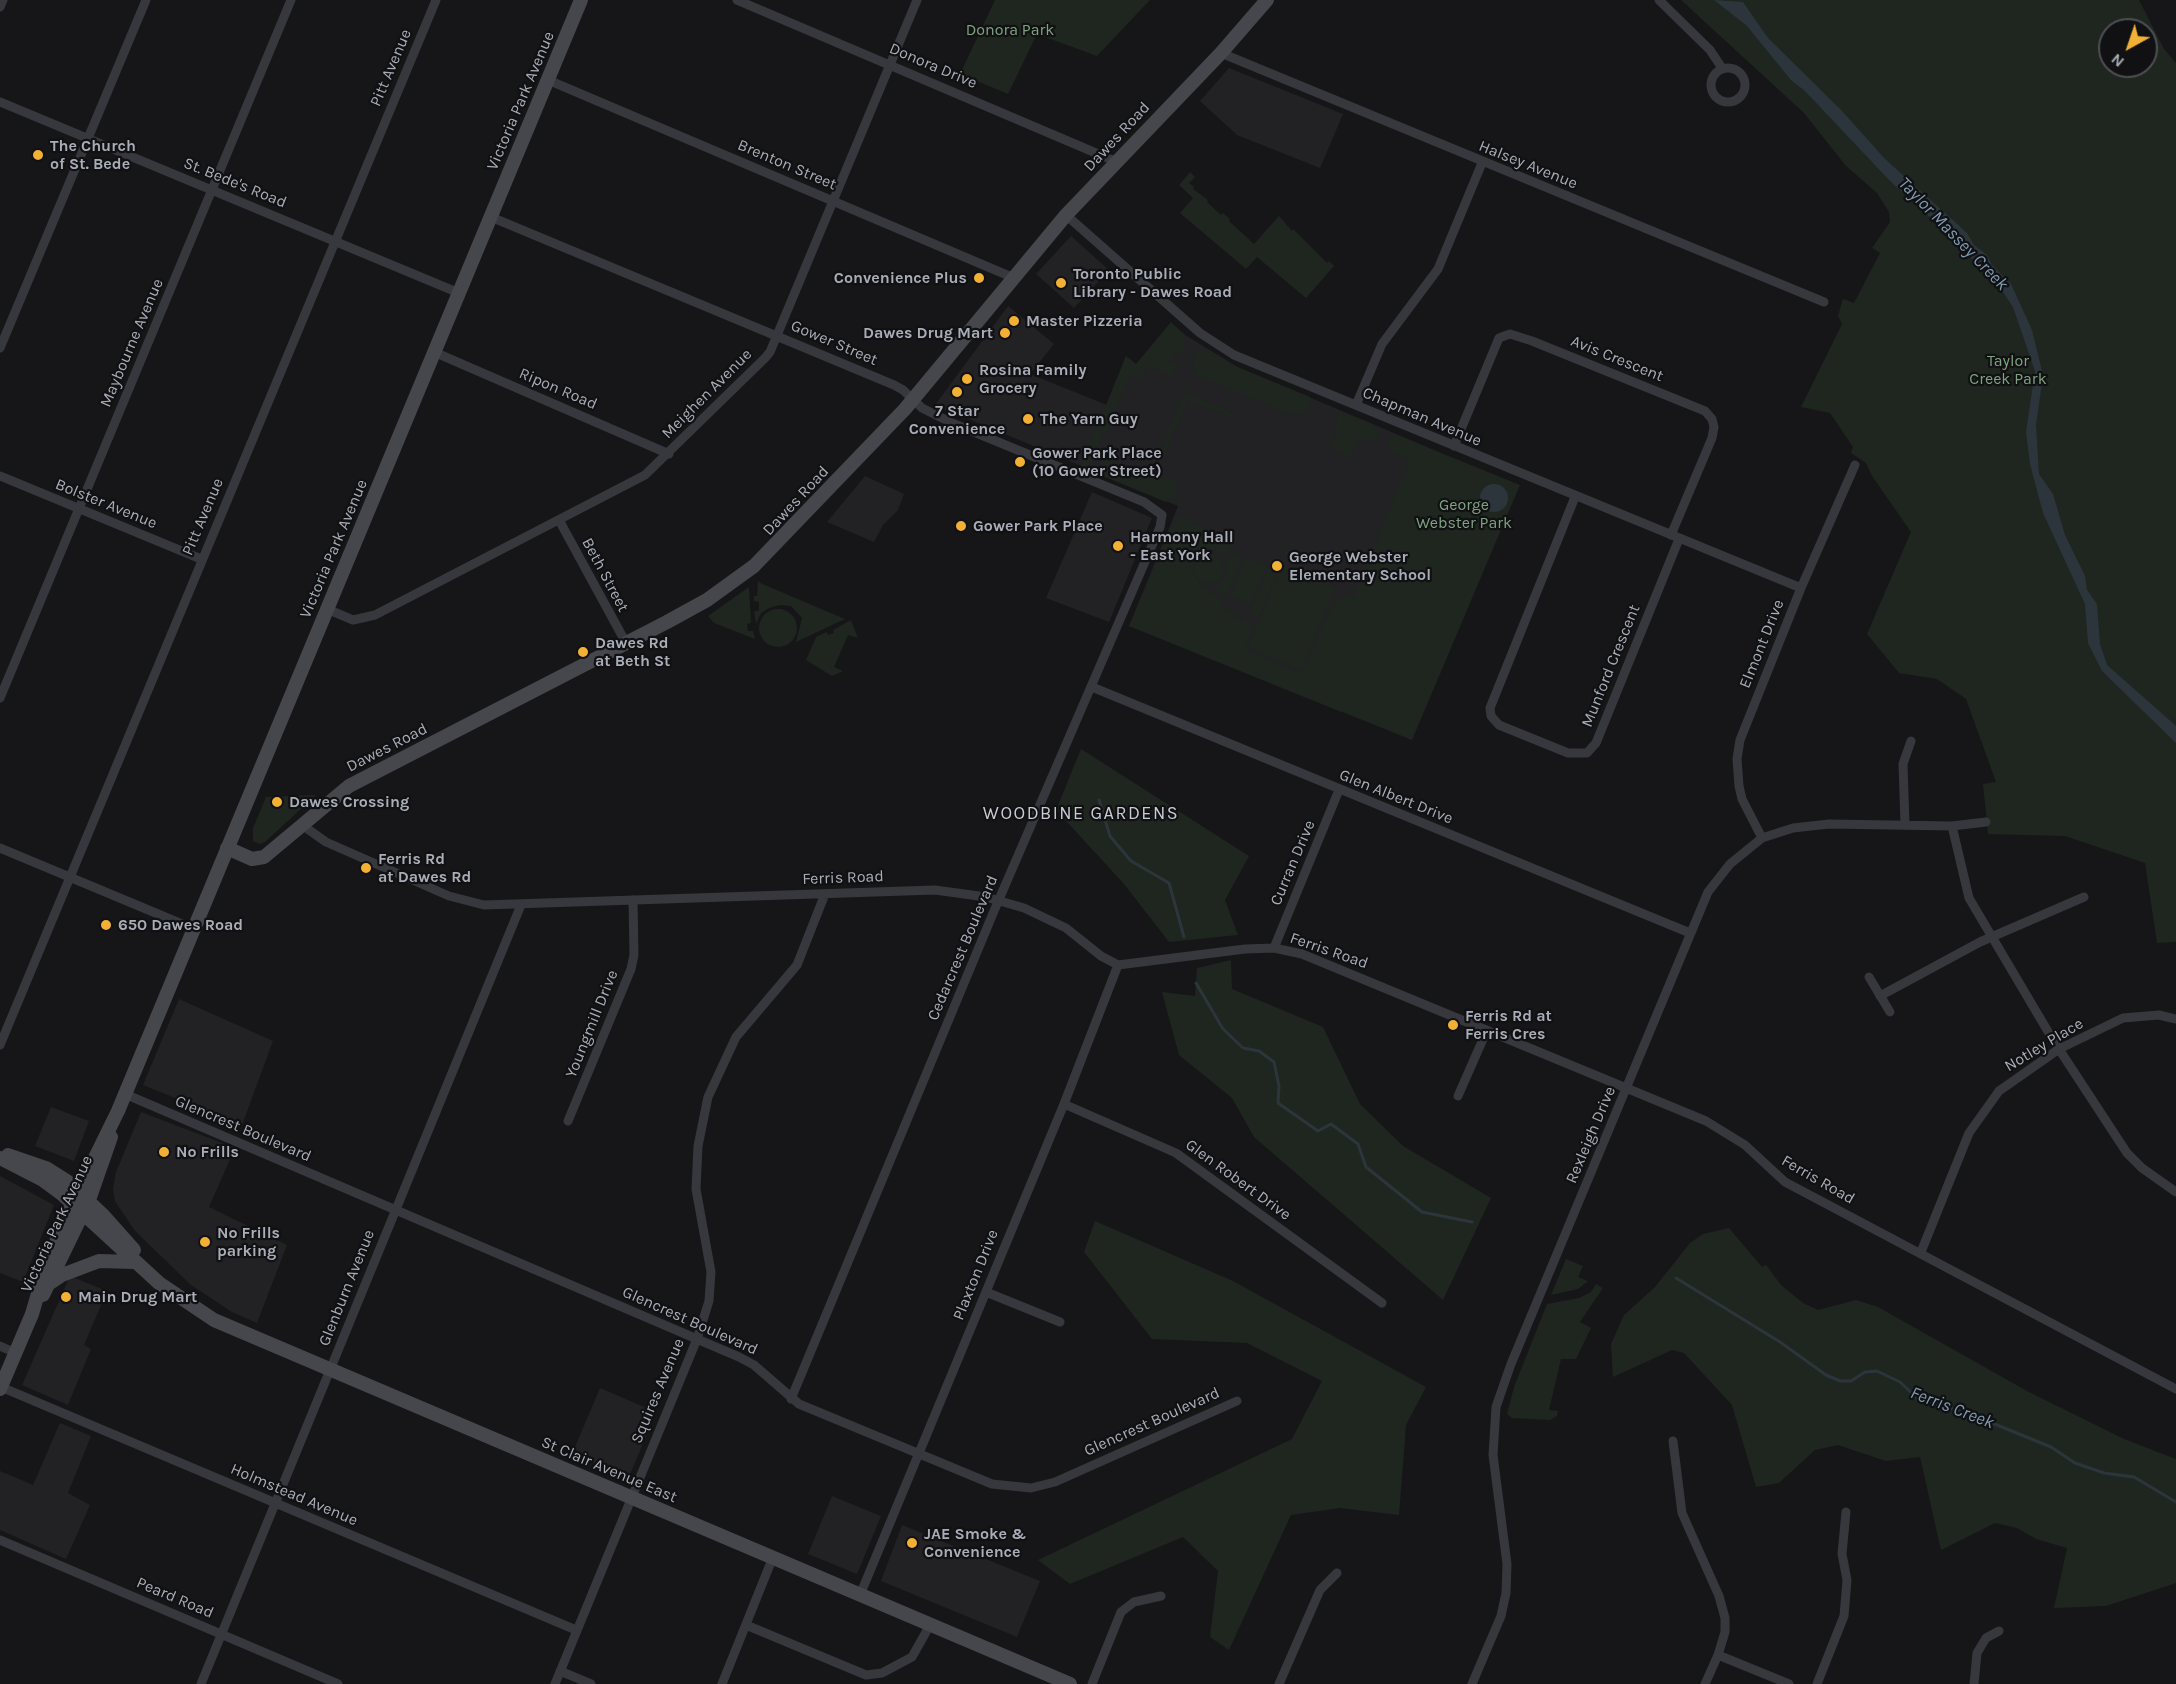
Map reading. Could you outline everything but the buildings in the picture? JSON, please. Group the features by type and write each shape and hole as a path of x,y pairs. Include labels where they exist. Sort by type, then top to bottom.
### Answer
{"main road":[{"name":"Victoria Park Avenue","path":"0,1388 32,1314 44,1273 75,1196 118,1111 581,0"},
{"name":"Dawes Road","path":"227,849 250,858 260,859 272,852 350,786 707,600 754,567 913,400 1066,215 1221,53 1267,0"},
{"name":"Victoria Park Avenue","path":"32,1314 50,1283 86,1206 106,1155 118,1111"},
{"name":"St Clair Avenue East","path":"0,1152 46,1168 86,1206 140,1266 182,1299 214,1320 773,1557 930,1625 1046,1679 1070,1684"},
{"name":"St Clair Avenue East","path":"0,1158 75,1196"},
{"path":"50,1283 62,1275 99,1262 140,1266"}],"street":[{"path":"0,8 3,0"},
{"path":"0,348 147,0"},
{"name":"Maybourne Avenue","path":"0,698 291,0"},
{"name":"Pitt Avenue","path":"0,1045 436,0"},
{"name":"Donora Drive","path":"737,0 1117,162"},
{"name":"Meighen Avenue","path":"327,609 353,620 375,615 645,475 669,454 770,352 917,0"},
{"path":"1659,0 1710,50 1722,69"},
{"name":"Halsey Avenue","path":"1221,53 1482,163 1824,302"},
{"name":"Brenton Street","path":"548,81 1014,278"},
{"name":"St. Bede's Road","path":"0,102 459,293"},
{"path":"1356,405 1383,344 1438,269 1482,163"},
{"name":"Chapman Avenue","path":"1066,215 1217,345 1234,355 1801,588"},
{"name":"Gower Street","path":"491,217 894,384 922,408 952,423 1089,479 1158,511"},
{"name":"Avis Crescent","path":"1454,446 1499,338 1518,335 1705,411 1712,418 1714,427 1712,438 1675,537"},
{"name":"Ripon Road","path":"434,352 669,454"},
{"name":"Elmont Drive","path":"1762,838 1741,793 1737,769 1738,749 1801,588 1855,465"},
{"name":"Bolster Avenue","path":"0,476 201,559"},
{"name":"Munford Crescent","path":"1575,497 1490,708 1491,716 1499,724 1568,753 1587,753 1596,743 1675,537"},
{"name":"Cedarcrest Boulevard","path":"791,1399 999,900 1163,522 1162,515 1158,511"},
{"name":"Beth Street","path":"559,520 626,643"},
{"name":"Glen Albert Drive","path":"1092,687 1690,933"},
{"path":"1905,824 1903,765 1911,741"},
{"name":"Curran Drive","path":"1274,948 1339,790"},
{"name":"Rexleigh Drive","path":"1472,1684 1501,1616 1506,1593 1507,1564 1492,1455 1496,1407 1511,1364 1627,1089 1702,903 1722,873 1762,838 1804,826 1905,824 1952,826 1986,822"},
{"name":"Ferris Road","path":"302,825 326,842 449,896 484,905 934,890 999,900 1058,924 1101,956 1118,965 1274,948 1302,954 1726,1132 1785,1182 2176,1389"},
{"path":"1952,826 1969,898 1991,937 2127,1154 2176,1192"},
{"path":"0,849 194,929"},
{"name":"Squires Avenue","path":"555,1684 630,1496 697,1340 711,1286 696,1189 698,1146 708,1097 736,1037 798,965 825,894"},
{"path":"1880,996 1991,937 2084,897"},
{"name":"Youngmill Drive","path":"568,1121 631,969 633,900"},
{"name":"Glenburn Avenue","path":"201,1684 521,905"},
{"name":"Plaxton Drive","path":"860,1595 1064,1104 1118,965"},
{"path":"1869,977 1890,1012"},
{"name":"Notley Place","path":"1921,1252 1966,1140 1983,1111 1999,1091 2060,1049 2123,1018 2159,1015 2176,1019"},
{"path":"1458,1096 1487,1030"},
{"name":"Glencrest Boulevard","path":"125,1094 754,1365 791,1399 992,1484 1031,1488 1055,1482 1237,1401"},
{"name":"Glen Robert Drive","path":"1064,1104 1176,1153 1382,1303"},
{"path":"986,1292 1060,1322"},
{"path":"0,1346 16,1353"},
{"name":"Holmstead Avenue","path":"0,1388 576,1630"},
{"path":"1673,1441 1682,1513 1724,1608 1726,1626 1718,1655 1705,1684"},
{"path":"1816,1684 1844,1616 1847,1580 1842,1554 1846,1512"},
{"name":"Peard Road","path":"0,1540 339,1684"},
{"path":"722,1684 773,1557"},
{"path":"1279,1684 1320,1590 1336,1573"},
{"path":"1092,1684 1121,1612 1134,1602 1161,1596"},
{"path":"746,1625 866,1675 882,1673 912,1657 930,1625"},
{"path":"1974,1684 1977,1653 1986,1638 1999,1631"},
{"path":"1718,1655 1789,1684"},
{"path":"560,1671 591,1684"}],"shaded area":[{"path":"1229,68 1343,114 1320,168 1237,135 1200,101"},
{"path":"1071,236 1109,270 1074,308 1036,274"},
{"name":"George Webster Elementary School","path":"1008,306 1054,344 1030,374 1107,405 1126,356 1138,366 1172,327 1238,367 1427,447 1341,712 1129,626 1178,506 935,405"},
{"path":"865,476 904,494 898,510 883,525 874,542 827,522"},
{"path":"1092,492 1152,518 1109,622 1046,598"},
{"path":"179,999 273,1041 242,1125 143,1085"},
{"path":"51,1107 89,1121 74,1161 35,1146"},
{"name":"No Frills parking","path":"141,1112 235,1148 209,1207 287,1245 257,1323 232,1312 191,1285 135,1231 115,1201 113,1189 116,1172"},
{"path":"0,1176 54,1205 23,1282 0,1273"},
{"path":"70,1276 107,1291 84,1345 91,1349 68,1405 22,1385"},
{"path":"600,1388 656,1412 629,1477 572,1454"},
{"path":"60,1423 91,1436 68,1493 90,1505 66,1559 0,1530 0,1471 33,1485"},
{"path":"832,1496 881,1516 857,1574 808,1554"},
{"path":"902,1525 1040,1581 1017,1637 881,1581"}],"green space":[{"name":"Donora Park","path":"995,0 1150,0 1097,56 1037,34 1008,94 960,74"},
{"name":"Taylor Creek Park","path":"1681,0 2139,0 2148,18 2098,18 2098,78 2158,78 2158,37 2164,49 2176,63 2176,942 2157,943 2145,863 2065,836 1988,834 1983,784 1996,782 1966,699 1937,679 1899,673 1867,634 1911,532 1872,476 1866,463 1851,453 1853,447 1830,413 1801,407 1842,324 1838,316 1843,299 1854,303 1880,253 1872,248 1890,222 1889,212 1877,193 1846,166 1804,113"},
{"path":"1190,172 1195,177 1189,183 1194,187 1193,189 1208,200 1207,202 1221,215 1223,213 1230,219 1229,221 1254,244 1279,216 1327,263 1329,261 1334,266 1306,298 1257,257 1246,269 1180,213 1193,198 1179,185"},
{"path":"1171,322 1184,334 1185,344 1181,355 1175,353 1171,362 1178,364 1172,377 1146,366 1140,381 1130,377 1105,435 1102,435 1090,464 1085,469 1081,466 1126,356 1136,364"},
{"path":"1200,347 1220,360 1310,397 1310,405 1306,412 1294,416 1198,376 1192,364"},
{"path":"1184,392 1234,413 1232,418 1188,400 1162,461 1157,458"},
{"path":"1340,411 1373,424 1378,435 1374,442 1358,439 1351,457 1329,448 1336,432 1333,431"},
{"name":"George Webster Park","path":"1397,435 1520,485 1412,740 1129,626 1173,523 1179,516 1237,542 1226,553 1205,551 1197,555 1191,569 1198,583 1220,601 1229,613 1250,624 1253,629 1244,649 1302,674 1331,607 1345,595 1354,596 1403,476 1409,460 1393,453 1387,447 1390,438"},
{"path":"1105,458 1155,478 1157,473 1176,481 1179,489 1175,497 1166,502 1098,474 1102,459"},
{"path":"1232,553 1238,555 1242,561 1224,599 1215,590 1226,576 1227,561"},
{"path":"1209,554 1220,558 1224,569 1220,580 1209,584 1198,580 1194,569 1198,558"},
{"path":"1246,558 1267,566 1250,605 1230,596"},
{"path":"1271,562 1277,562 1279,568 1259,616 1253,617 1250,612"},
{"path":"1282,566 1335,588 1301,670 1248,647"},
{"path":"758,580 760,583 845,619 796,642 802,618 791,606 780,605 769,608 761,613 756,624 754,611 759,611 759,602 754,601 754,596 757,596"},
{"path":"749,587 751,623 747,624 748,631 753,631 755,639 714,623 708,616"},
{"path":"778,609 791,615 797,628 791,641 778,647 765,641 759,628 765,615"},
{"path":"851,620 858,638 848,635 834,667 843,671 832,676 806,660 816,637 827,632 828,635 834,633 833,630"},
{"path":"1081,749 1249,856 1225,900 1238,935 1169,942 1124,884 1056,810"},
{"path":"316,795 265,842 260,844 253,841 253,828 266,797"},
{"path":"1231,960 1232,989 1323,1027 1360,1104 1403,1146 1491,1198 1443,1300 1254,1137 1232,1098 1179,1055 1162,992 1195,996 1197,968"},
{"path":"1095,1221 1233,1281 1426,1387 1406,1425 1399,1515 1340,1508 1291,1515 1229,1650 1210,1637 1218,1571 1183,1537 1070,1584 1038,1560 1292,1439 1322,1381 1247,1343 1152,1339 1084,1252"},
{"path":"1729,1228 1762,1267 1766,1265 1781,1285 1803,1303 1818,1310 1856,1300 1878,1307 2027,1391 2124,1439 2176,1459 2176,1583 2106,1606 2054,1608 2067,1548 2036,1539 2017,1528 1995,1523 1941,1550 1920,1457 1886,1461 1838,1445 1815,1450 1779,1483 1756,1487 1732,1405 1684,1353 1672,1350 1613,1377 1611,1344 1624,1315 1655,1287 1690,1243 1703,1234"},
{"path":"1566,1259 1583,1266 1578,1277 1588,1281 1578,1289 1551,1295"},
{"path":"1596,1284 1603,1288 1580,1322 1591,1328 1576,1359 1561,1359 1549,1410 1558,1411 1557,1416 1550,1420 1512,1418 1507,1414 1514,1387 1547,1304 1579,1298 1591,1292"}],"water":[{"name":"Taylor Massey Creek","path":"1714,0 1743,2 1768,38 1841,110 1885,159 1967,233 1974,245 1987,255 1992,265 2011,284 2032,330 2043,375 2036,425 2039,474 2053,494 2065,535 2085,576 2087,590 2097,604 2100,644 2107,665 2176,726 2176,743 2102,671 2088,643 2085,604 2043,513 2030,464 2026,432 2035,371 2013,307 2003,292 1952,237 1891,182 1805,91 1791,80 1747,26"},
{"path":"1494,484 1504,488 1508,498 1504,508 1494,512 1484,508 1480,498 1484,488"}],"waterway":[{"path":"1099,800 1110,836 1131,861 1169,883 1184,937"},
{"path":"1196,983 1223,1029 1243,1048 1259,1051 1274,1062 1279,1086 1278,1103 1318,1131 1331,1124 1358,1144 1366,1167 1422,1212 1472,1222"},
{"name":"Ferris Creek","path":"1676,1278 1780,1342 1826,1375 1840,1381 1851,1381 1865,1372 1877,1371 1900,1382 1917,1398 1970,1414 2051,1447 2075,1463 2104,1473 2134,1477 2176,1502"}],"place":[{"name":"The Church of St. Bede","path":"38,155"},
{"name":"Convenience Plus","path":"979,278"},
{"name":"Toronto Public Library - Dawes Road","path":"1061,283"},
{"name":"Master Pizzeria","path":"1014,321"},
{"name":"Dawes Drug Mart","path":"1005,333"},
{"name":"Rosina Family Grocery","path":"967,379"},
{"name":"7 Star Convenience","path":"957,392"},
{"name":"The Yarn Guy","path":"1028,419"},
{"name":"Gower Park Place (10 Gower Street)","path":"1020,462"},
{"name":"Gower Park Place","path":"961,526"},
{"name":"Harmony Hall - East York","path":"1118,546"},
{"name":"George Webster Elementary School","path":"1277,566"},
{"name":"Dawes Rd at Beth St","path":"583,652"},
{"name":"Dawes Crossing","path":"277,802"},
{"name":"Ferris Rd at Dawes Rd","path":"366,868"},
{"name":"650 Dawes Road","path":"106,925"},
{"name":"Ferris Rd at Ferris Cres","path":"1453,1025"},
{"name":"No Frills","path":"164,1152"},
{"name":"No Frills parking","path":"205,1242"},
{"name":"Main Drug Mart","path":"66,1297"},
{"name":"JAE Smoke & Convenience","path":"912,1543"}],"district":[{"name":"WOODBINE GARDENS","path":"1081,814"}]}
